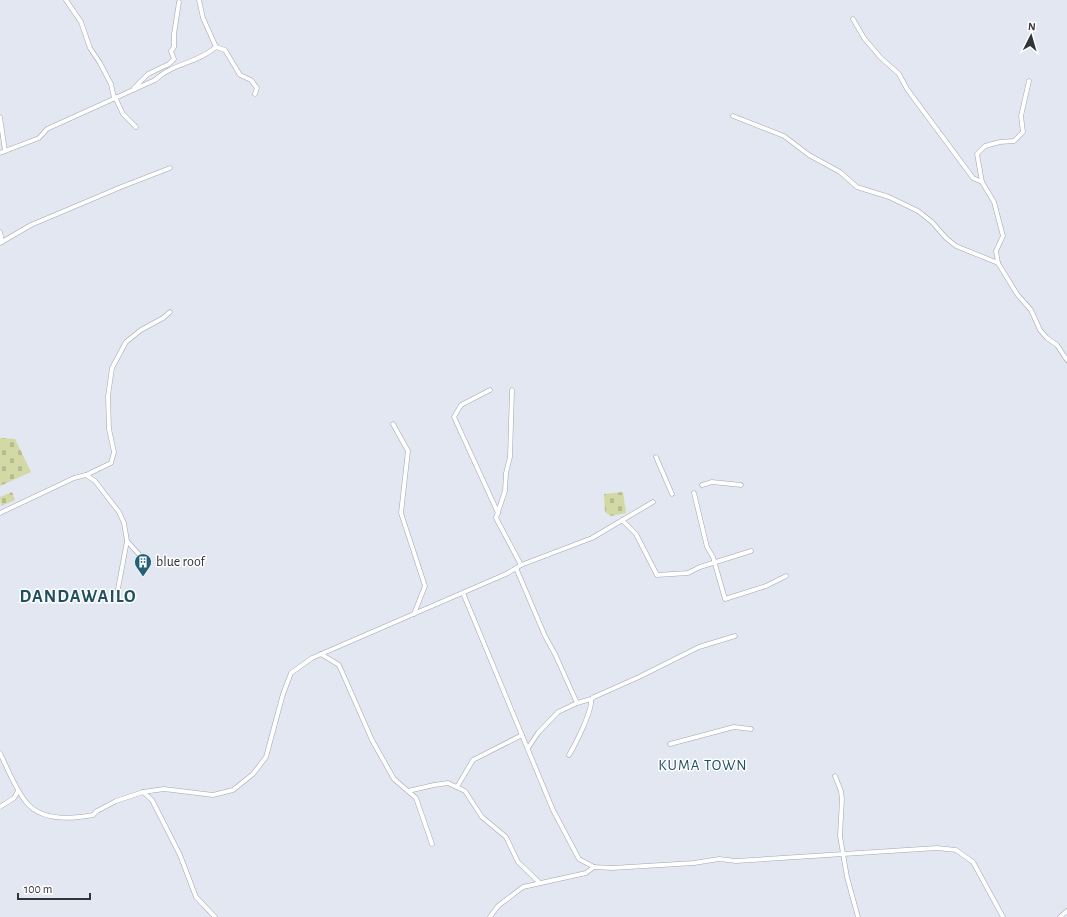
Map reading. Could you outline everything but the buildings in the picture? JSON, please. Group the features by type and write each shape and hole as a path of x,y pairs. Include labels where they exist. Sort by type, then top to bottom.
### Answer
{"street":[{"path":"66,0 81,22 90,48 111,84 115,98 123,114 136,127"},
{"path":"199,0 203,18 216,47 225,50 240,75 251,80 257,88 255,94"},
{"path":"133,90 148,74 169,64 174,59 171,51 174,47 174,34 180,2"},
{"path":"853,19 864,38 880,57 899,74 907,88 973,178 982,182"},
{"path":"0,153 39,138 47,129 155,80 162,74 208,54 216,47"},
{"path":"1029,81 1021,116 1023,132 1014,141 1000,142 985,146 977,154 982,182 994,202 1003,236 996,251 998,263 1018,294 1032,310 1040,330 1057,345 1067,360"},
{"path":"733,116 784,136 809,155 840,172 857,187 890,197 918,211 932,222 946,238 956,246 998,263"},
{"path":"0,117 5,151"},
{"path":"0,232 1,242 31,225 170,168"},
{"path":"0,513 74,478 86,476 111,463 114,452 109,429 108,396 112,368 126,342 141,330 164,318 170,312"},
{"path":"490,390 461,405 454,417 498,514"},
{"path":"512,390 510,457 506,474 505,491 496,518 521,565"},
{"path":"392,424 408,451 401,513 425,586 414,614"},
{"path":"656,457 672,494"},
{"path":"86,476 95,481 119,512 124,523 127,541 117,594"},
{"path":"702,485 712,482 742,485"},
{"path":"694,493 707,547 715,562 725,599 766,586 786,576"},
{"path":"0,753 18,791 27,804 44,815 65,817 93,816 97,811 116,801 143,792 164,789 214,796 233,790 253,774 266,757 283,694 291,673 312,658 506,574 521,565 592,538 653,502"},
{"path":"622,520 636,534 657,575 688,573 700,567 751,551"},
{"path":"127,541 146,562"},
{"path":"516,568 545,636 555,654 577,703"},
{"path":"463,592 474,615 553,810 569,843 579,859 594,867 612,868 694,863 719,859 736,861 937,848 956,850 973,862 1003,917"},
{"path":"528,748 538,733 558,712 639,677 699,647 735,636"},
{"path":"321,654 339,665 372,740 394,779 416,798 432,844"},
{"path":"569,755 590,712 592,704 591,699"},
{"path":"670,744 734,727 751,730"},
{"path":"457,787 473,760 522,735"},
{"path":"835,776 841,791 842,800 840,836 847,877 858,917"},
{"path":"408,791 448,783 464,791 482,817 506,837 518,862 540,883"},
{"path":"0,808 14,798 18,791"},
{"path":"143,792 152,800 180,855 196,897 215,917"},
{"path":"490,917 498,906 523,887 586,872 594,867"},
{"path":"1060,917 1067,911"}],"green space":[{"path":"0,438 15,439 31,472 0,486"},
{"path":"12,492 15,500 1,506 0,497"},
{"path":"623,492 626,513 611,516 605,512 604,494"}],"place":[{"name":"blue roof","path":"143,577"}],"district":[{"name":"DANDAWAILO","path":"78,597"},
{"name":"KUMA TOWN","path":"703,765"}]}
